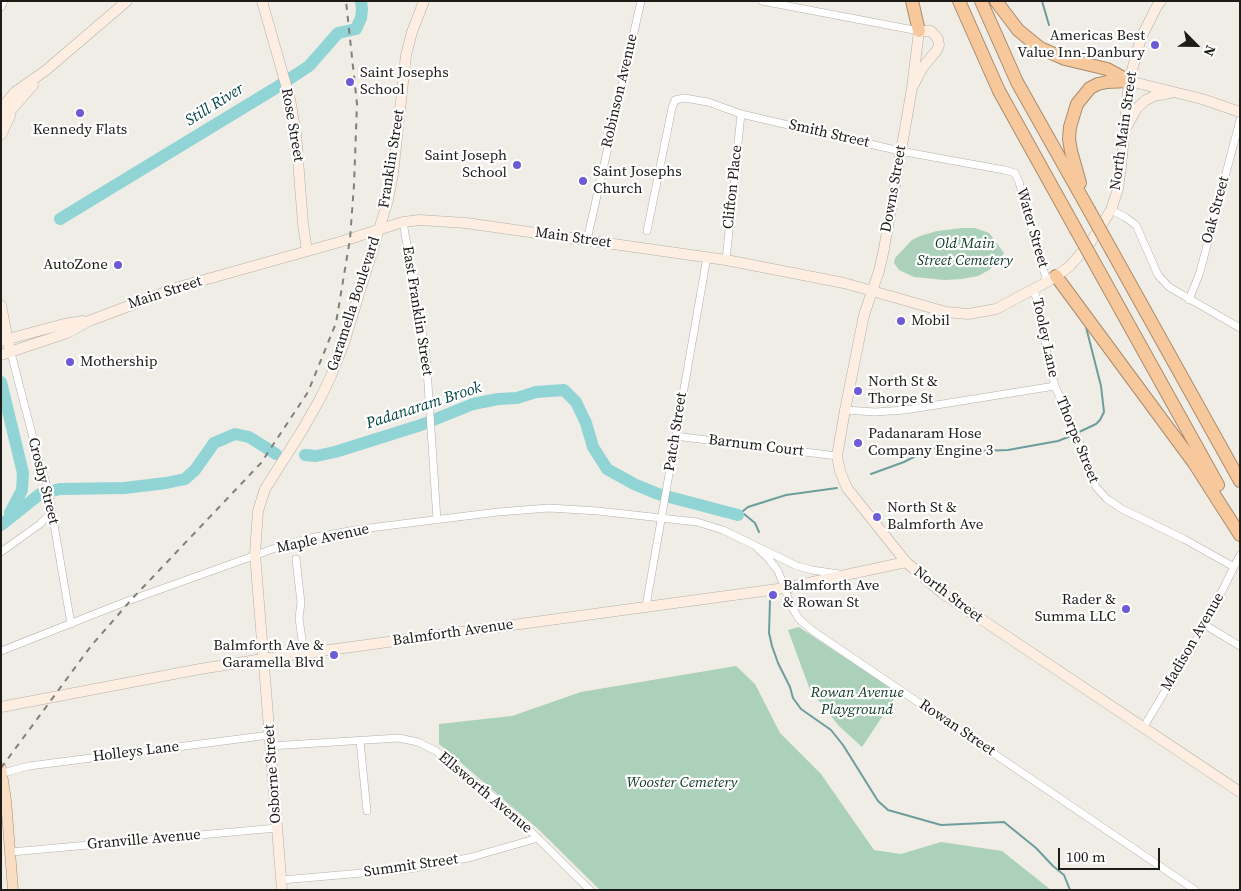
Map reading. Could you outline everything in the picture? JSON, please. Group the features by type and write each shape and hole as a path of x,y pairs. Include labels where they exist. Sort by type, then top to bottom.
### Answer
{"highway":[{"path":"912,1 919,31"},
{"path":"959,1 999,91 1240,525"},
{"path":"981,1 1017,82 1240,480"},
{"path":"996,1 1018,30 1040,48 1065,59 1107,69 1129,81"},
{"path":"1088,210 1070,152 1073,114 1083,95 1090,88 1107,82 1129,81"},
{"path":"1052,279 1194,463 1240,535"}],"main road":[{"path":"1,110 127,1"},
{"name":"Rose Street","path":"262,1 290,99 296,134 307,251"},
{"name":"Franklin Street","path":"379,229 388,200 393,174 406,55 412,32 424,1"},
{"name":"North Main Street","path":"1052,279 1078,258 1102,227 1111,210 1118,189 1129,81 1141,38 1161,1"},
{"name":"Downs Street","path":"872,290 882,256 912,88 919,31 930,31 938,38 939,44 937,50 923,67 912,88"},
{"path":"1129,81 1176,92 1240,112"},
{"path":"1124,135 1130,118 1142,104 1154,96 1176,92"},
{"path":"1,99 16,97"},
{"path":"1,122 16,97"},
{"path":"1,135 16,97"},
{"name":"Main Street","path":"6,354 67,333 89,321 179,287 404,222 420,220 442,220 726,260 844,282 946,312 968,314 996,309 1052,279"},
{"name":"Garamella Boulevard","path":"263,659 255,554 258,510 265,489 303,429 331,376 344,343 379,229"},
{"name":"North Street","path":"872,290 858,341 837,456 840,471 847,488 906,562 942,593 1240,792"},
{"name":"Crosby Street","path":"1,305 6,354"},
{"name":"Main Street","path":"4,341 64,324 89,321"},
{"name":"Balmforth Avenue","path":"1,706 263,659 785,588 906,562"},
{"name":"Osborne Street","path":"263,659 282,885"},
{"path":"2,771 11,852 13,890"}],"street":[{"path":"1,7 4,1"},
{"name":"Robinson Avenue","path":"587,240 641,1"},
{"path":"762,1 919,31"},
{"name":"Smith Street","path":"647,231 672,108 675,100 684,98 741,114 900,151 1014,173"},
{"name":"Clifton Place","path":"726,260 741,114"},
{"name":"Oak Street","path":"1189,300 1200,272 1240,120"},
{"name":"Water Street","path":"1014,173 1019,182 1052,279"},
{"path":"1111,210 1136,225 1158,275 1169,287 1240,328"},
{"name":"East Franklin Street","path":"404,222 426,354 437,520"},
{"name":"Patch Street","path":"646,606 707,257"},
{"name":"Tooley Lane","path":"1034,290 1055,386"},
{"name":"Crosby Street","path":"6,354 48,489 71,624"},
{"name":"Thorpe Street","path":"845,410 875,412 906,410 1055,386 1096,487 1107,499 1122,509 1235,565"},
{"name":"Barnum Court","path":"675,436 837,456"},
{"name":"Maple Avenue","path":"1,651 125,602 255,554 310,538 361,529 498,512 548,508 662,518"},
{"path":"1,552 40,524 51,509"},
{"name":"Rowan Street","path":"662,518 697,522 723,530 797,566 828,573 847,574"},
{"name":"Rowan Street","path":"748,541 768,558 778,571 790,604 799,619 813,631 1195,890"},
{"name":"Madison Avenue","path":"1143,728 1205,625 1240,555"},
{"path":"296,559 301,603 299,618 304,654"},
{"path":"1205,625 1240,646"},
{"name":"Holleys Lane","path":"2,771 270,735"},
{"name":"Ellsworth Avenue","path":"270,746 399,738 418,742 436,751 506,807 590,890"},
{"path":"360,741 367,811"},
{"name":"Granville Avenue","path":"11,852 277,828"},
{"name":"Summit Street","path":"282,885 408,869 472,858 538,838"}],"green space":[{"name":"Old Main Street Cemetery","path":"975,228 989,233 1004,253 996,264 978,276 944,280 914,277 899,270 894,263 895,258 912,240 937,231"},
{"name":"Rowan Avenue Playground","path":"799,627 898,693 862,747 839,726 810,690 788,630"},
{"name":"Wooster Cemetery","path":"736,666 755,684 780,733 821,774 874,850 901,854 941,842 1002,851 1051,890 600,890 538,829 439,744 439,724 512,716 581,692"}],"waterway":[{"name":"Still River","path":"60,219 309,66 338,33 356,29 361,18 361,1"},
{"path":"1042,1 1049,25"},
{"path":"1077,433 1096,424 1104,412 1101,386 1086,327"},
{"name":"Still River","path":"1,382 23,473 22,490 10,513"},
{"name":"Padanaram Brook","path":"305,455 316,456 335,452 421,425 473,404 498,399 517,398 536,392 564,390 576,402 586,423 593,447 607,469 634,484 658,494 738,515"},
{"name":"Padanaram Brook","path":"1,525 40,494 60,489 124,488 185,479 195,470 214,443 235,434 249,437 276,454"},
{"path":"871,474 904,462 931,448 981,451 1008,450 1058,441 1073,435"},
{"path":"738,515 748,507 786,495 837,488"},
{"name":"Padanaram Brook","path":"739,515 744,514 755,523 759,532"},
{"name":"Padanaram Brook","path":"770,600 769,633 772,646 793,698 801,709 831,730 843,745 878,801 888,810 941,825 1004,822 1036,848 1064,875 1070,890"}],"railway":[{"path":"1,768 91,646 131,600 261,463 308,392 336,323 350,239 357,104 346,1"}],"place":[{"name":"Americas Best Value Inn-Danbury","path":"1155,45"},
{"name":"Saint Josephs School","path":"350,82"},
{"name":"Kennedy Flats","path":"80,113"},
{"name":"Saint Joseph School","path":"517,165"},
{"name":"Saint Josephs Church","path":"583,181"},
{"name":"AutoZone","path":"118,265"},
{"name":"Mobil","path":"901,321"},
{"name":"Mothership","path":"70,362"},
{"name":"North St & Thorpe St","path":"858,391"},
{"name":"Padanaram Hose Company Engine 3","path":"858,443"},
{"name":"North St & Balmforth Ave","path":"877,517"},
{"name":"Balmforth Ave & Rowan St","path":"773,595"},
{"name":"Rader & Summa LLC","path":"1126,609"},
{"name":"Balmforth Ave & Garamella Blvd","path":"334,655"}]}
